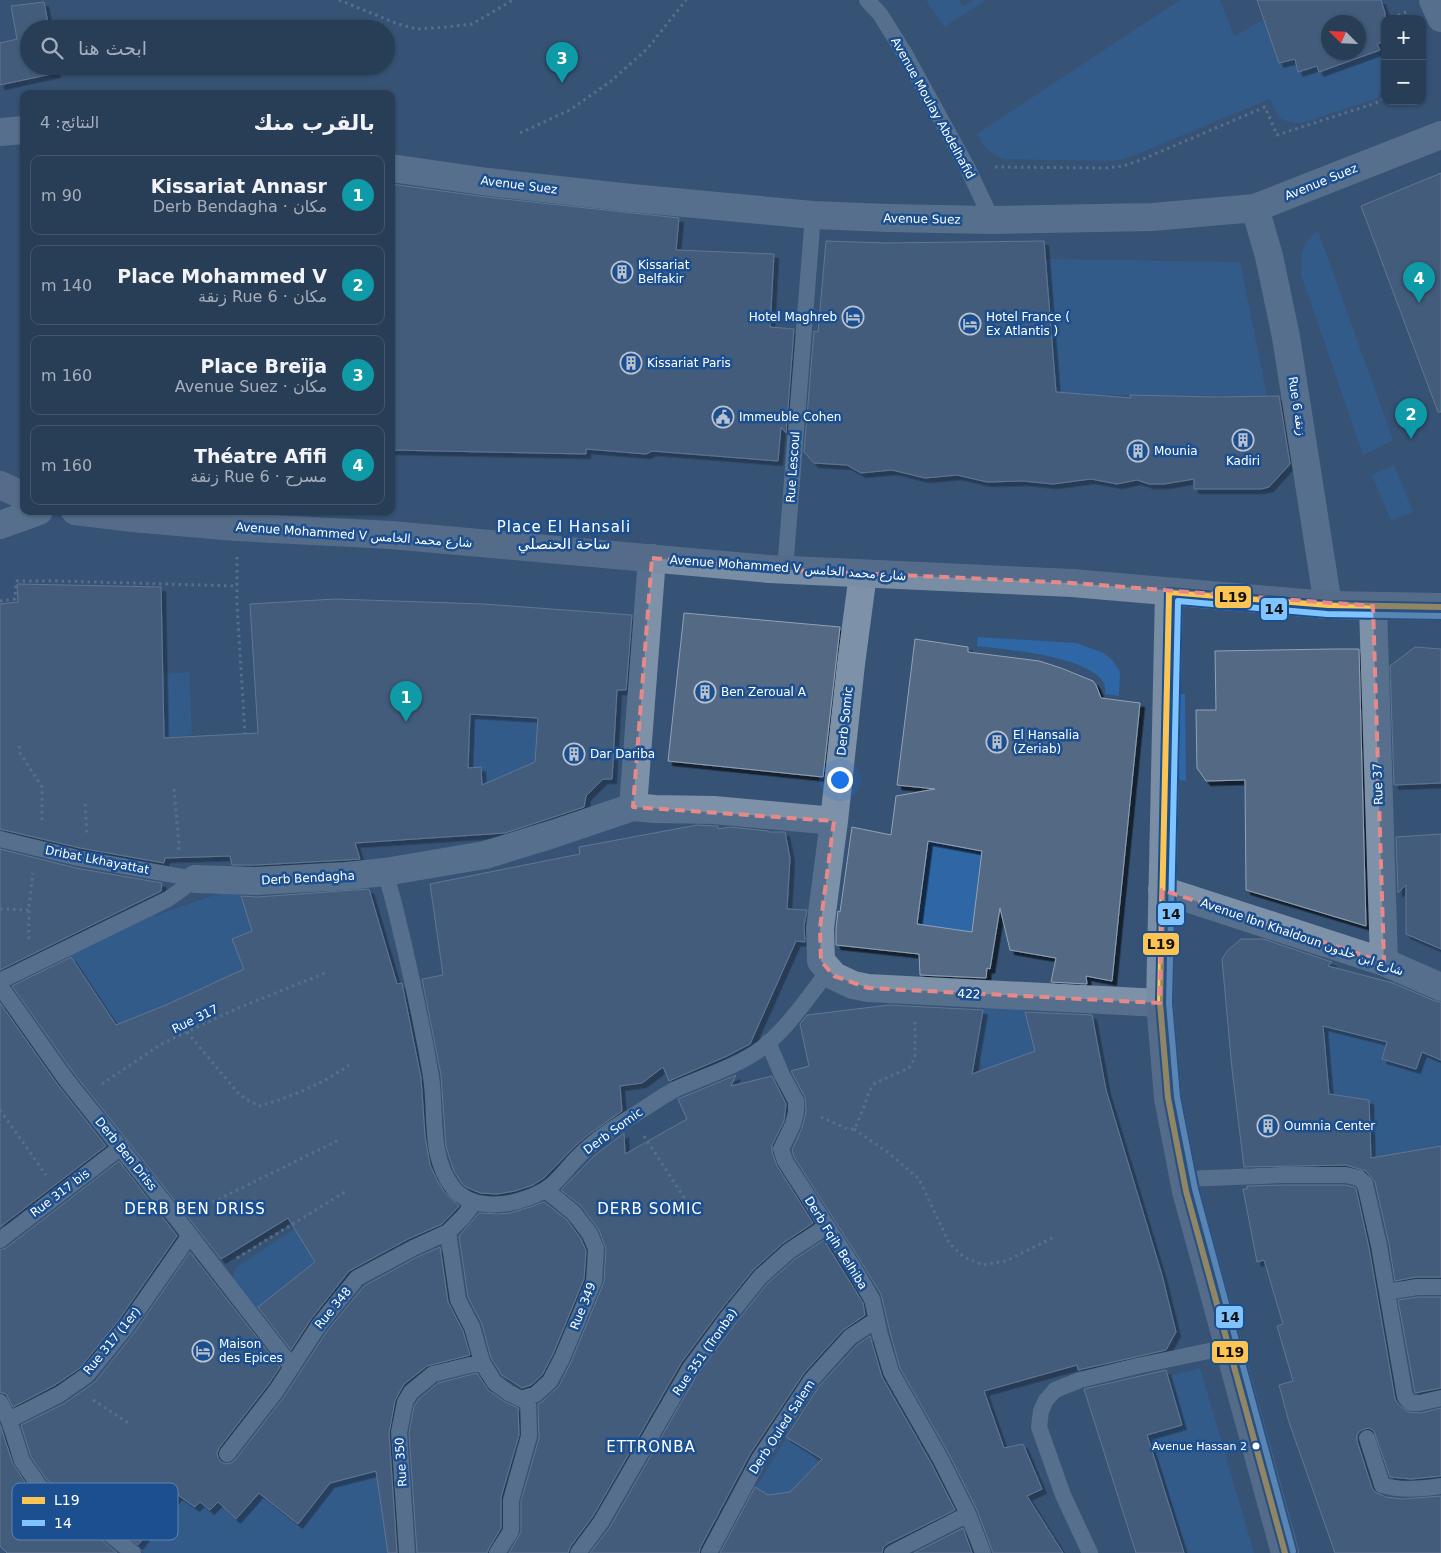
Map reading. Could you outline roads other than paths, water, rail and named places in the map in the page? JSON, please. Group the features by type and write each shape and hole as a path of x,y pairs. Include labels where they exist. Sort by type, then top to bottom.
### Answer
{"street":[{"path":"1433,0 1441,18"},
{"path":"0,132 20,130"},
{"name":"Avenue Suez","path":"395,169 488,182 622,197 813,215 992,220 1152,217 1255,208 1416,143 1441,135"},
{"name":"Rue 6 زنقة","path":"1255,208 1269,256 1286,337 1328,605"},
{"path":"0,485 20,494"},
{"path":"0,525 28,515"},
{"name":"Avenue Mohammed V شارع محمد الخامس","path":"108,515 236,527 391,535 785,570 1072,583 1328,605 1441,608"},
{"path":"652,558 633,807 714,810 834,821"},
{"name":"Derb Somic","path":"829,970 821,961 820,928 863,574"},
{"path":"1169,592 1160,1003 1168,1098 1184,1179 1285,1553"},
{"name":"Rue 37","path":"1372,606 1384,962"},
{"name":"Derb Bendagha","path":"184,877 256,880 346,876 385,872 485,855 633,807"},
{"name":"Avenue Ibn Khaldoun شارع ابن خلدون","path":"1162,890 1384,962 1441,988"},
{"name":"422","path":"829,970 834,976 853,985 868,988 1160,1003"}],"lane":[{"name":"Avenue Moulay Abdelhafid","path":"867,0 880,14 905,54 968,167 992,220"},
{"name":"Rue Lescoul","path":"785,570 813,215"},
{"name":"Dribat Lkhayattat","path":"0,839 121,867 184,877"},
{"name":"Derb Somic","path":"385,872 418,1005 431,1080 437,1155 443,1173 455,1190 464,1198 486,1205 525,1199 546,1190 561,1177 581,1154 607,1132 673,1091 740,1061 762,1048 783,1028 829,970"},
{"path":"0,981 168,899 181,890 184,877"},
{"name":"Derb Ben Driss","path":"0,986 65,1078 292,1367"},
{"name":"Derb Fqih Belhiba","path":"768,1042 782,1075 796,1101 793,1124 781,1149 785,1161 872,1299 891,1372 940,1458 968,1514 983,1553"},
{"name":"Rue 317 bis","path":"0,1240 121,1147"},
{"path":"1184,1179 1282,1175 1346,1175 1359,1178 1365,1184 1379,1246 1405,1397 1411,1403 1441,1398"},
{"name":"Rue 349","path":"524,1398 536,1394 550,1381 562,1358 594,1281 596,1249 590,1234 574,1213 546,1190"},
{"name":"Rue 348","path":"227,1454 276,1391 318,1325 357,1278 413,1248 448,1232 463,1217 474,1202"},
{"name":"Rue 351 (Tronba)","path":"578,1553 601,1522 690,1368 727,1318 760,1276 789,1251 827,1226"},
{"path":"448,1232 458,1300 472,1327 482,1362 494,1382 509,1393 524,1398 529,1436 511,1500 511,1531 497,1553"},
{"name":"Rue 317 (1er)","path":"9,1420 60,1394 87,1375 126,1327 190,1235"},
{"path":"1387,1292 1417,1287 1441,1287"},
{"name":"Derb Ouled Salem","path":"710,1553 759,1459 812,1379 850,1338 876,1320"},
{"path":"1090,1553 1063,1496 1039,1427 1041,1411 1046,1400 1055,1390 1080,1380 1228,1347"},
{"name":"Rue 350","path":"407,1553 399,1432 405,1402 411,1392 433,1374 482,1362"},
{"path":"0,1402 9,1420 22,1461 33,1483"},
{"path":"1367,1438 1382,1485 1392,1488 1441,1486"},
{"path":"892,1553 968,1514"},
{"path":"117,1540 133,1553"}],"place":[{"name":"Place Breïja","path":"562,83"},
{"name":"Kissariat Belfakir","path":"622,272"},
{"name":"Théatre Afifi","path":"1419,303"},
{"name":"Hotel Maghreb","path":"853,317"},
{"name":"Hotel France ( Ex Atlantis )","path":"970,324"},
{"name":"Kissariat Paris","path":"631,363"},
{"name":"Immeuble Cohen","path":"723,417"},
{"name":"Place Mohammed V","path":"1411,439"},
{"name":"Kadiri","path":"1243,440"},
{"name":"Mounia","path":"1138,451"},
{"name":"Ben Zeroual A","path":"705,692"},
{"name":"Kissariat Annasr","path":"406,722"},
{"name":"El Hansalia (Zeriab)","path":"997,742"},
{"name":"Dar Dariba","path":"574,754"},
{"name":"Oumnia Center","path":"1268,1126"},
{"name":"Maison des Epices","path":"203,1351"},
{"name":"Avenue Hassan 2","path":"1256,1446"}],"district":[{"name":"Place El Hansali ساحة الحنصلي","path":"564,536"},
{"name":"DERB BEN DRISS","path":"195,1209"},
{"name":"DERB SOMIC","path":"650,1209"},
{"name":"ETTRONBA","path":"651,1447"}]}
